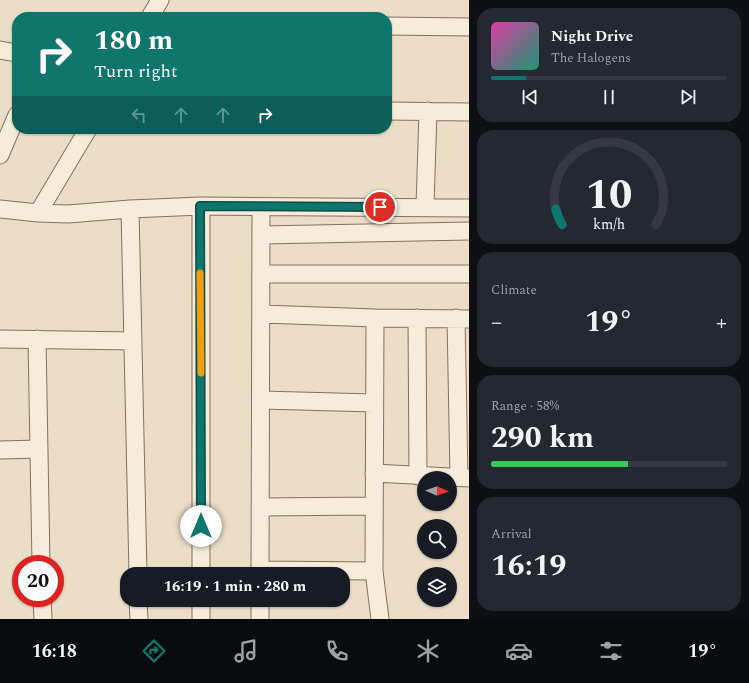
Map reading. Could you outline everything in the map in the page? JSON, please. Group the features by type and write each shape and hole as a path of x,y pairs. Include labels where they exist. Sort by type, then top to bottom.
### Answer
{"street":[{"path":"153,12 160,0"},
{"path":"392,26 469,26"},
{"path":"0,50 12,52"},
{"path":"392,111 469,112"},
{"path":"425,206 428,111"},
{"path":"0,155 12,127"},
{"path":"38,213 85,134"},
{"path":"0,209 38,213 68,214 130,208 200,206 261,208 425,206 469,208"},
{"path":"200,206 201,567"},
{"path":"130,208 138,567"},
{"path":"260,567 262,314 261,208"},
{"path":"262,235 469,230"},
{"path":"262,274 469,274"},
{"path":"262,314 376,318 462,318 464,477"},
{"path":"376,318 374,403 374,571 380,619"},
{"path":"417,318 418,471"},
{"path":"0,339 132,341"},
{"path":"37,339 42,555"},
{"path":"261,400 374,403"},
{"path":"0,450 39,449"},
{"path":"374,473 417,476"},
{"path":"260,507 374,506"},
{"path":"350,571 374,571"},
{"path":"42,607 43,619"},
{"path":"138,607 139,619"},
{"path":"201,607 201,619"},
{"path":"260,607 260,619"}],"slow traffic":[{"path":"200,273 201,373"}],"route":[{"path":"201,526 200,206 261,208 380,207"}]}
